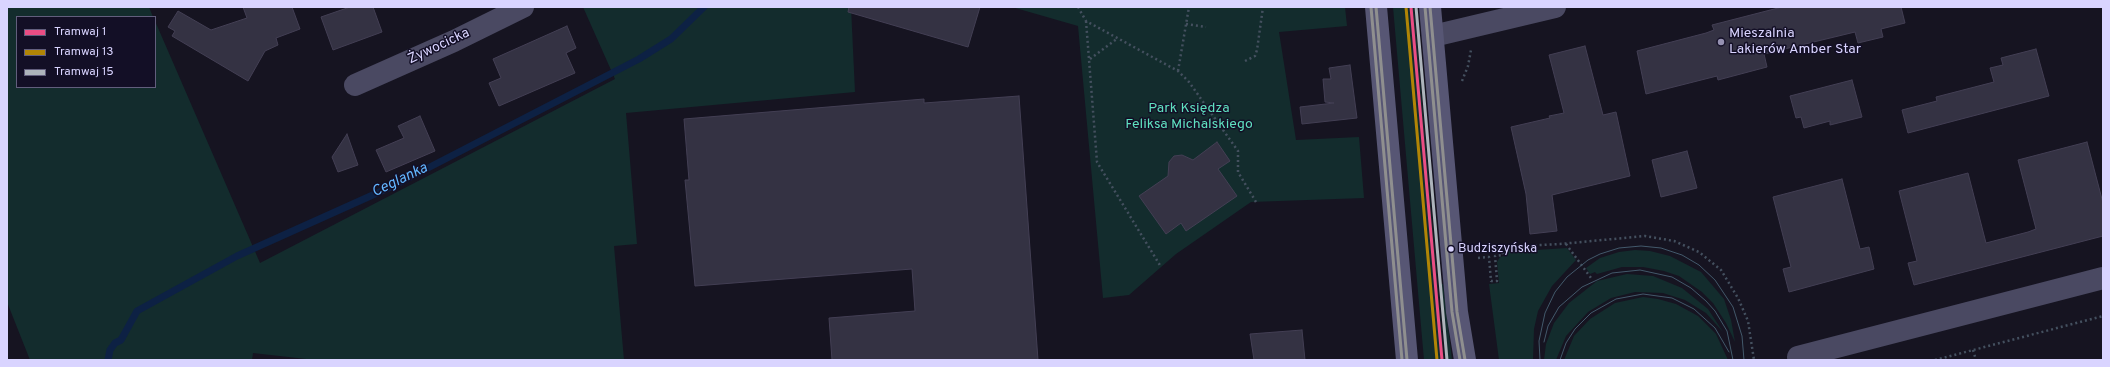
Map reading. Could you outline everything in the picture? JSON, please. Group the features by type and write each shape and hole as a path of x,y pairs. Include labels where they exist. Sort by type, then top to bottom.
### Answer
{"street":[{"name":"Żywocicka","path":"355,85 454,41 523,7"},
{"path":"1376,7 1407,360"},
{"path":"1430,7 1457,312 1465,360"},
{"path":"1433,36 1555,7"},
{"path":"1798,357 2103,278"}],"path":[{"path":"1078,7 1086,21 1098,162 1161,267"},
{"path":"1178,71 1189,7"},
{"path":"1245,61 1255,56 1257,50 1263,7"},
{"path":"1086,21 1178,71 1189,82 1238,151 1238,172 1256,202"},
{"path":"1186,24 1206,27"},
{"path":"1090,59 1118,38"},
{"path":"1477,248 1566,243 1645,236 1674,241 1699,252 1721,270 1738,298 1748,321 1754,360"},
{"path":"1566,243 1591,278"},
{"path":"1478,258 1489,257 1491,281 1497,281 1495,256 1503,254 1502,247"},
{"path":"1935,360 2103,316"},
{"path":"1973,350 1976,360"}],"green space":[{"path":"7,7 149,7 153,16 16,16 16,88 156,88 156,23 260,263 615,79 583,7 851,7 855,92 626,113 637,244 614,246 624,360 315,360 253,353 252,360 30,360 7,302"},
{"name":"Park Księdza Feliksa Michalskiego","path":"1012,7 1345,7 1347,26 1279,32 1296,140 1359,137 1364,198 1251,202 1176,254 1129,295 1103,298 1078,26"},
{"path":"1393,7 1414,7 1444,360 1424,360"},
{"path":"1531,247 1536,250 1567,248 1576,260 1552,286 1538,311 1534,329 1533,360 1499,360 1489,284 1499,283 1497,262 1500,257 1504,256 1504,252 1509,252 1509,248"},
{"path":"1635,250 1650,251 1670,256 1701,272 1724,299 1731,320 1735,342 1726,323 1713,303 1702,292 1679,276 1664,271 1643,267 1622,267 1597,274 1595,272 1590,274 1586,268 1600,258 1619,252"},
{"path":"1627,274 1653,276 1682,288 1708,309 1723,332 1706,313 1685,300 1663,293 1635,292 1611,298 1588,312 1566,336 1556,360 1544,360 1546,344 1554,323 1569,303 1597,281"},
{"path":"1440,284 1443,284 1452,360 1447,360"},
{"path":"1643,297 1676,304 1698,316 1716,334 1728,360 1564,360 1574,336 1590,319 1615,303"}],"building":[{"path":"243,7 292,7 300,29 276,38 278,45 265,51 248,81 172,36 175,31 168,27 178,11 211,30 247,18"},
{"path":"350,7 373,7 382,32 333,50 321,17"},
{"path":"849,7 980,7 968,47 848,12"},
{"path":"1782,7 1901,7 1905,23 1881,29 1883,37 1858,43 1855,32 1764,54 1767,67 1718,80 1717,76 1646,94 1637,51 1706,33 1714,30 1712,25"},
{"path":"567,26 576,48 566,53 575,73 499,106 489,83 501,78 493,59"},
{"path":"1585,46 1603,115 1616,112 1630,176 1552,195 1557,231 1530,234 1526,194 1511,127 1550,118 1549,116 1564,113 1549,55"},
{"path":"2036,49 2049,96 1908,133 1902,110 1937,101 1936,97 1994,82 1990,68 2003,65 2001,58"},
{"path":"1350,65 1357,118 1302,124 1300,107 1334,103 1325,102 1323,79 1331,79 1329,68"},
{"path":"1852,80 1862,117 1830,125 1830,121 1804,128 1801,117 1796,118 1790,96"},
{"path":"1019,96 1038,360 832,360 829,318 915,311 912,269 695,286 685,180 689,180 684,119 924,99 924,103"},
{"path":"420,116 435,151 386,172 376,150 404,138 398,126"},
{"path":"347,134 358,165 338,172 332,157"},
{"path":"1217,142 1230,161 1218,169 1237,196 1186,231 1181,223 1166,234 1139,196 1168,176 1169,162 1174,156 1182,155 1193,160"},
{"path":"2087,142 2103,203 2103,236 1914,285 1908,263 1917,261 1899,191 1968,173 1986,243 2036,229 2018,160"},
{"path":"1687,151 1697,188 1661,197 1652,160"},
{"path":"1842,179 1860,249 1869,247 1874,269 1789,292 1783,269 1791,267 1773,197"},
{"path":"1302,330 1305,360 1254,360 1250,334"}],"waterway":[{"name":"Ceglanka","path":"108,360 110,350 115,343 121,340 137,311 237,256 395,185 639,59 671,39 704,7"}],"tram line":[{"name":"13","path":"1406,7 1437,360"},
{"name":"1","path":"1411,7 1442,360"},
{"name":"15","path":"1416,7 1447,360"},
{"path":"1540,360 1539,341 1545,313 1555,292 1567,277 1588,260 1600,254 1619,248 1641,246 1661,248 1682,255 1699,265 1715,280 1733,307 1742,336 1744,360"},
{"path":"1544,342 1548,326 1559,307 1582,287 1612,273 1640,270 1672,277 1691,288 1706,301 1715,311 1727,331 1733,360"},
{"path":"1560,360 1566,343 1575,329 1591,313 1616,299 1643,294 1672,298 1694,309 1715,328 1729,352"}],"transit line":[{"path":"1371,7 1402,360"},
{"path":"1376,7 1407,360"},
{"path":"1425,7 1452,312 1460,360"},
{"path":"1430,7 1457,312 1465,360"}],"place":[{"name":"Mieszalnia Lakierów Amber Star","path":"1721,42"},
{"name":"Budziszyńska","path":"1451,249"}]}
